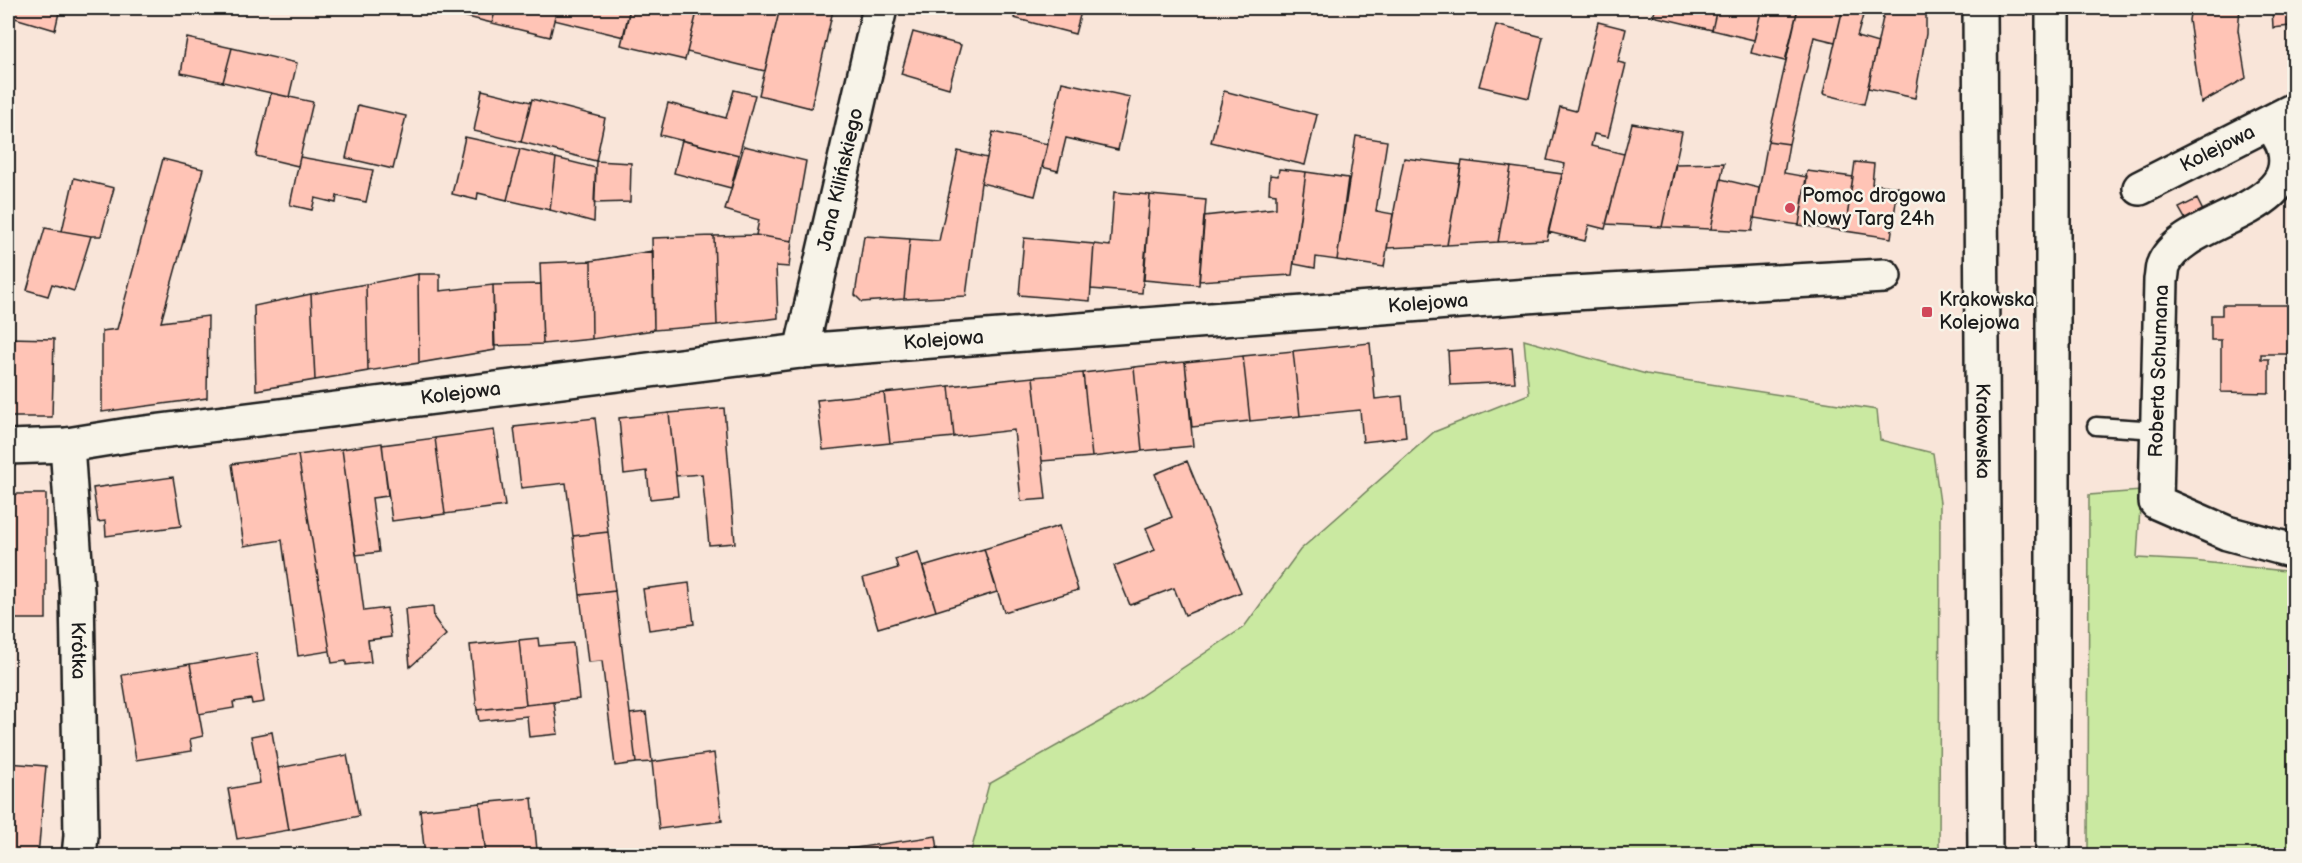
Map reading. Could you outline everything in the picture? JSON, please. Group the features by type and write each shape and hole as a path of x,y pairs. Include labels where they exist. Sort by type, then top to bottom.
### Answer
{"street":[{"name":"Jana Kilińskiego","path":"801,351 880,8"},
{"name":"Krakowska","path":"1980,8 1984,855"},
{"path":"2053,8 2053,855"},
{"name":"Kolejowa","path":"2140,188 2283,116"},
{"name":"Roberta Schumana","path":"2283,116 2285,170 2280,185 2263,199 2196,235 2179,247 2163,266 2156,502 2227,533 2295,551"},
{"name":"Kolejowa","path":"8,447 68,445 801,351 1554,294 1884,276"},
{"name":"Krótka","path":"68,445 77,591 81,836 79,855"}],"lane":[{"path":"2096,426 2157,430"}],"green space":[{"path":"1524,340 1646,374 1877,410 1880,440 1933,453 1940,503 1939,855 970,855 989,784 1115,713 1244,627 1300,550 1434,432 1529,394"},
{"path":"2141,491 2137,558 2193,561 2294,572 2294,855 2088,856 2089,495"}],"building":[{"path":"8,8 60,8 55,30 8,16"},
{"path":"444,8 496,8 492,23 443,11"},
{"path":"496,8 557,8 550,37 492,23"},
{"path":"557,8 630,8 624,37 554,20"},
{"path":"630,8 698,8 685,60 621,45"},
{"path":"698,8 780,8 765,71 687,52"},
{"path":"780,8 833,10 811,108 759,95"},
{"path":"1016,8 1082,8 1075,34 1014,18"},
{"path":"1656,8 1717,8 1712,30 1653,16"},
{"path":"1717,8 1762,8 1754,40 1712,30"},
{"path":"1762,8 1798,8 1785,61 1751,53"},
{"path":"1798,8 1843,8 1835,42 1814,37 1789,144 1768,141"},
{"path":"1843,8 1865,8 1857,37 1878,43 1864,104 1823,94"},
{"path":"1885,8 1926,8 1926,34 1915,98 1868,88"},
{"path":"2191,8 2240,8 2238,30 2246,78 2201,103 2189,20"},
{"path":"2272,8 2290,8 2290,26 2273,28"},
{"path":"1598,22 1626,29 1618,62 1626,64 1608,137 1594,134 1591,146 1624,154 1605,229 1589,225 1585,241 1548,232 1565,164 1547,160 1560,107 1576,111"},
{"path":"1496,25 1543,37 1529,98 1479,86"},
{"path":"913,32 961,45 949,88 901,74"},
{"path":"187,38 232,48 223,82 181,73"},
{"path":"232,48 297,63 289,97 223,82"},
{"path":"1062,82 1130,97 1118,150 1066,138 1058,171 1042,167"},
{"path":"482,90 531,102 521,142 474,131"},
{"path":"734,90 755,95 739,155 660,135 668,103 726,118"},
{"path":"1224,91 1317,115 1305,165 1211,142"},
{"path":"271,93 313,102 298,166 256,156"},
{"path":"532,99 605,118 596,161 521,142"},
{"path":"358,105 406,116 393,169 346,158"},
{"path":"1632,123 1682,132 1662,227 1606,224"},
{"path":"993,132 1048,144 1035,196 981,183"},
{"path":"1356,136 1387,141 1376,211 1393,214 1384,267 1337,260"},
{"path":"465,137 520,149 507,200 478,193 477,200 452,194"},
{"path":"682,140 739,155 731,188 674,173"},
{"path":"1768,141 1789,144 1784,173 1807,177 1799,225 1754,218"},
{"path":"744,146 806,161 792,241 756,235 759,220 725,210"},
{"path":"520,149 556,158 550,210 507,200"},
{"path":"958,151 987,158 981,183 966,296 904,299 910,239 939,241"},
{"path":"300,157 373,170 366,202 337,196 336,203 315,198 312,210 290,205"},
{"path":"556,158 596,168 594,222 550,210"},
{"path":"1404,158 1461,165 1447,245 1387,248"},
{"path":"163,159 203,169 161,322 208,316 207,398 102,412 102,331 117,329"},
{"path":"596,161 631,163 630,202 594,203"},
{"path":"1462,161 1511,167 1498,242 1447,245"},
{"path":"1855,162 1874,164 1872,184 1898,187 1891,238 1845,231"},
{"path":"1724,163 1711,229 1662,227 1676,164"},
{"path":"1511,167 1562,174 1547,240 1498,242"},
{"path":"1279,169 1306,172 1292,275 1199,281 1204,216 1276,208 1276,194 1269,193 1270,175 1278,176"},
{"path":"1807,171 1853,177 1845,231 1799,225"},
{"path":"1306,172 1348,178 1337,260 1316,257 1315,268 1294,264"},
{"path":"74,178 114,188 101,236 62,231"},
{"path":"1721,179 1759,188 1752,231 1711,229"},
{"path":"1114,192 1150,195 1142,293 1091,289 1094,244 1110,246"},
{"path":"1150,195 1206,200 1199,285 1144,280"},
{"path":"2197,199 2204,213 2187,222 2179,208"},
{"path":"45,228 91,236 74,291 52,284 48,296 27,290"},
{"path":"756,235 792,241 789,267 776,266 778,318 717,325 714,236"},
{"path":"714,236 717,325 654,330 652,238"},
{"path":"864,236 910,239 904,299 862,302 855,295"},
{"path":"1024,238 1094,244 1090,301 1019,295"},
{"path":"653,251 654,330 592,339 591,261"},
{"path":"591,261 592,339 543,344 540,263"},
{"path":"418,274 419,363 368,371 366,284"},
{"path":"418,274 440,274 440,291 493,285 495,350 419,363"},
{"path":"366,284 368,371 315,380 311,294"},
{"path":"541,284 543,344 494,346 493,285"},
{"path":"311,294 315,380 256,390 254,306"},
{"path":"2222,305 2294,305 2294,354 2261,354 2261,359 2269,359 2269,393 2221,392 2221,340 2211,340 2211,315 2222,315"},
{"path":"8,338 54,339 52,417 8,417"},
{"path":"1370,343 1375,399 1402,396 1406,437 1363,442 1360,410 1300,416 1293,351"},
{"path":"1512,347 1515,382 1450,385 1448,351"},
{"path":"1293,351 1300,416 1250,421 1243,356"},
{"path":"1243,356 1250,421 1192,427 1185,362"},
{"path":"1185,362 1193,446 1142,451 1134,367"},
{"path":"1134,367 1142,451 1092,457 1083,373"},
{"path":"1083,373 1092,457 1042,461 1033,377"},
{"path":"1033,377 1046,499 1021,501 1014,430 954,437 949,386"},
{"path":"949,386 954,437 890,443 884,393"},
{"path":"884,393 890,443 823,450 817,400"},
{"path":"724,408 735,543 709,545 702,474 676,476 669,413"},
{"path":"669,413 678,496 650,499 647,471 624,474 619,418"},
{"path":"595,418 608,532 573,536 566,483 521,488 514,427"},
{"path":"494,430 505,506 445,514 435,438"},
{"path":"435,438 445,514 392,521 382,445"},
{"path":"382,443 388,496 372,498 379,552 356,555 342,449"},
{"path":"342,449 364,611 387,608 391,637 368,640 371,662 346,665 346,661 332,663 298,455"},
{"path":"298,455 330,651 298,656 282,540 244,546 232,464"},
{"path":"1187,461 1241,592 1185,615 1174,588 1130,605 1114,566 1155,550 1146,528 1172,517 1155,474"},
{"path":"173,477 181,526 106,536 105,521 98,522 93,488"},
{"path":"8,494 46,494 46,619 8,619"},
{"path":"1059,526 1078,590 1004,612 984,549"},
{"path":"608,532 615,591 580,595 573,536"},
{"path":"984,549 997,592 936,611 923,567"},
{"path":"918,552 936,611 878,628 863,578 898,568 895,559"},
{"path":"689,583 694,624 649,630 643,589"},
{"path":"615,591 636,763 615,766 602,661 588,662 580,595"},
{"path":"433,606 434,618 446,635 410,667 405,609"},
{"path":"538,638 539,646 573,643 579,699 526,705 519,640"},
{"path":"519,640 526,705 477,710 470,645"},
{"path":"256,653 264,702 252,704 251,699 233,702 234,708 199,714 190,664"},
{"path":"190,664 203,736 190,739 192,751 136,760 122,675"},
{"path":"554,702 558,734 529,737 527,716 479,721 477,710"},
{"path":"646,712 652,762 636,763 630,714"},
{"path":"272,732 289,830 237,839 228,789 260,783 251,736"},
{"path":"714,753 722,821 659,829 652,762"},
{"path":"347,755 359,816 289,830 278,768"},
{"path":"8,763 46,766 38,856 8,856"},
{"path":"532,798 537,850 486,855 480,803"},
{"path":"480,803 486,856 425,856 420,810"},
{"path":"936,836 939,856 801,856"}],"place":[{"name":"Pomoc drogowa Nowy Targ 24h","path":"1790,208"},
{"name":"Krakowska Kolejowa","path":"1927,312"}]}
